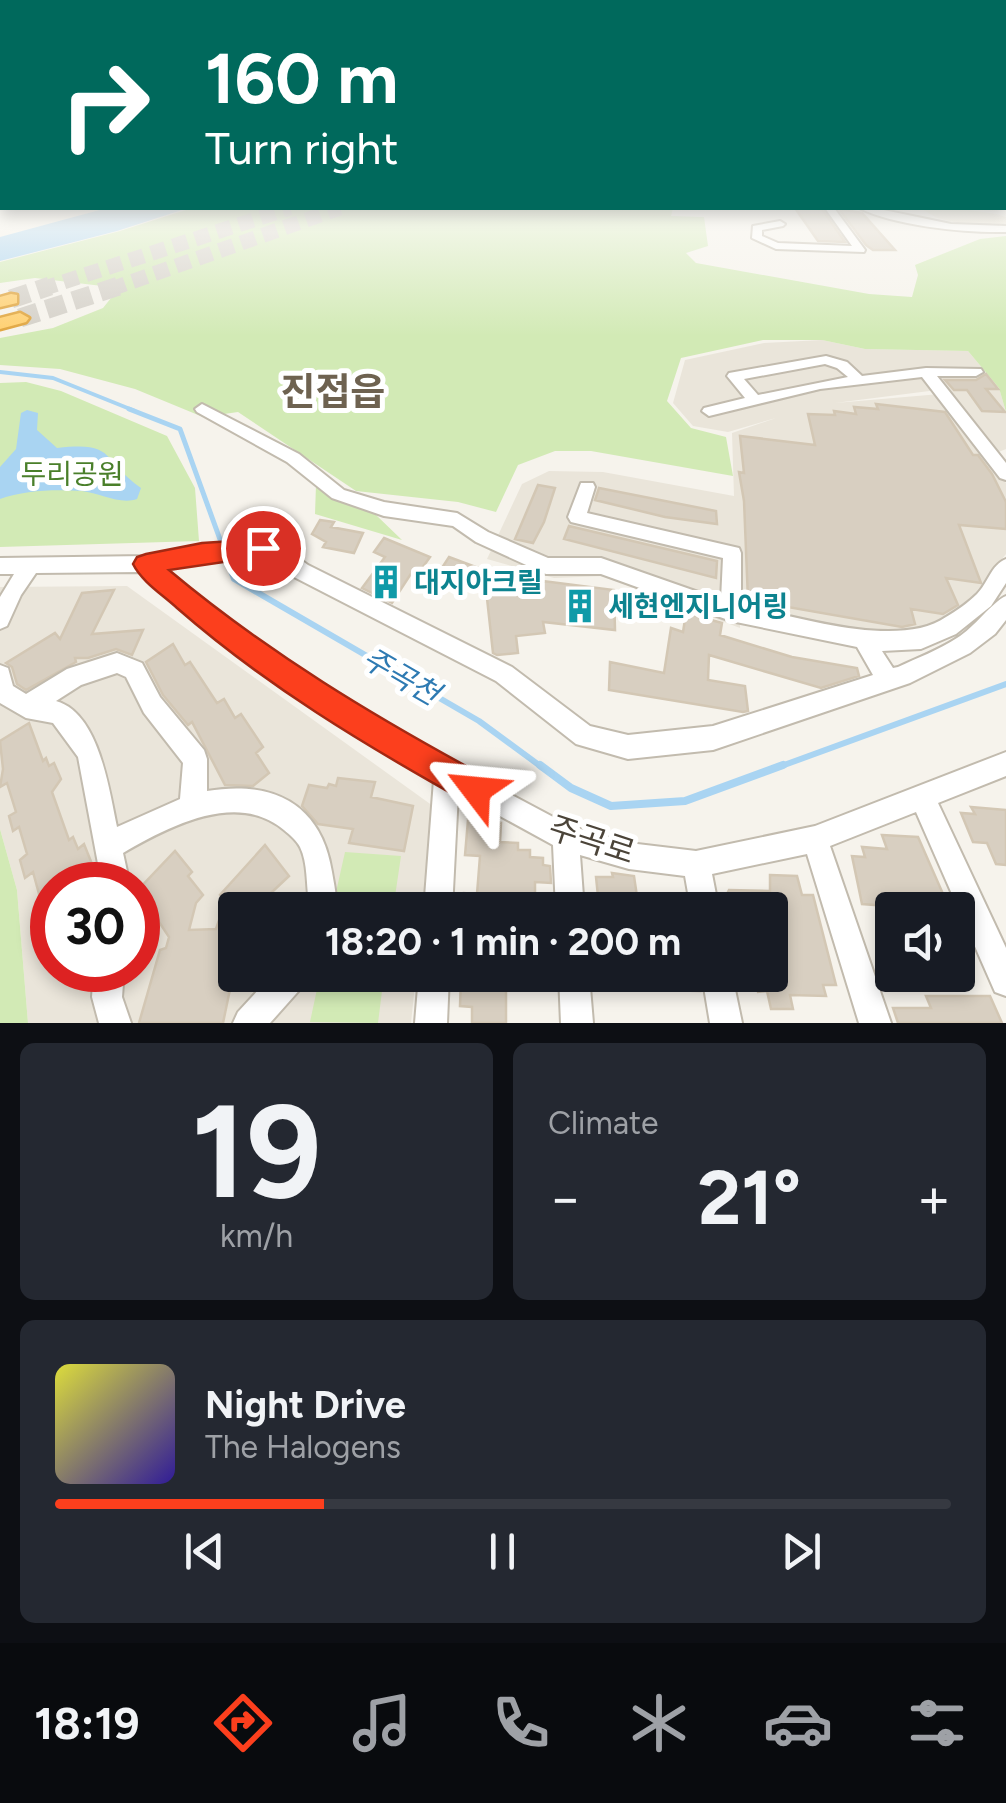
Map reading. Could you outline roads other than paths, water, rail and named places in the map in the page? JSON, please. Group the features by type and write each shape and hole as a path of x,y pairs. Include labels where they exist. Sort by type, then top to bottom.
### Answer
{"highway":[{"path":"0,324 20,318"}],"street":[{"path":"761,240 776,246 860,250 853,240"},
{"path":"754,400 734,376 826,360 842,365 858,380"},
{"path":"926,372 1006,474"},
{"path":"708,411 858,380 926,372 976,372"},
{"path":"202,409 293,458 338,494 384,509 457,520 482,537 546,566 600,566 730,612 888,642 921,639 949,627 984,600 1006,567"},
{"path":"587,487 577,517 732,553 730,612"},
{"path":"0,566 146,564 202,553 271,549 301,571 504,674 584,736 614,746 645,747 714,738 888,682 963,646 988,627 1006,605"},
{"name":"주곡로","path":"146,564 220,628 301,687 447,774 566,838 629,856 696,864 815,839 1006,764"},
{"path":"0,620 13,590 31,566"},
{"path":"864,638 888,682"},
{"path":"26,707 75,676 116,663 134,670 152,705 195,760 196,789 190,807"},
{"path":"0,674 3,692 26,707 60,714 89,752 112,862"},
{"path":"439,892 447,774"},
{"path":"922,797 1006,981"},
{"path":"109,846 149,823 190,807 240,800 282,808 310,839 321,892"},
{"path":"566,838 569,892"},
{"path":"815,839 875,1023"},
{"path":"696,864 701,892"},
{"path":"107,992 115,1023"},
{"path":"250,1023 277,992"},
{"path":"431,1023 433,992"},
{"path":"575,992 577,1023"},
{"path":"720,992 726,1023"}],"water":[{"path":"0,240 83,240 0,261"},
{"path":"21,413 38,413 37,430 57,448 90,447 106,454 141,488 137,499 124,501 62,490 0,499 0,467 16,449"}],"waterway":[{"name":"주곡천","path":"0,372 53,378 135,411"},
{"name":"주곡천","path":"129,409 180,429 230,567"},
{"name":"주곡천","path":"229,565 234,579 479,721 543,768"},
{"name":"주곡천","path":"776,768 1006,684"},
{"name":"주곡천","path":"540,765 571,788 611,806 685,801 783,765"}],"tunnel":[{"path":"42,289 193,240"},
{"path":"111,289 250,240"},
{"path":"11,299 50,286"},
{"path":"20,318 119,286"}],"place":[{"name":"대지아크릴","path":"386,582"},
{"name":"세현엔지니어링","path":"580,606"}],"district":[{"name":"진접읍","path":"333,392"}],"park label":[{"name":"두리공원","path":"72,474"}]}
